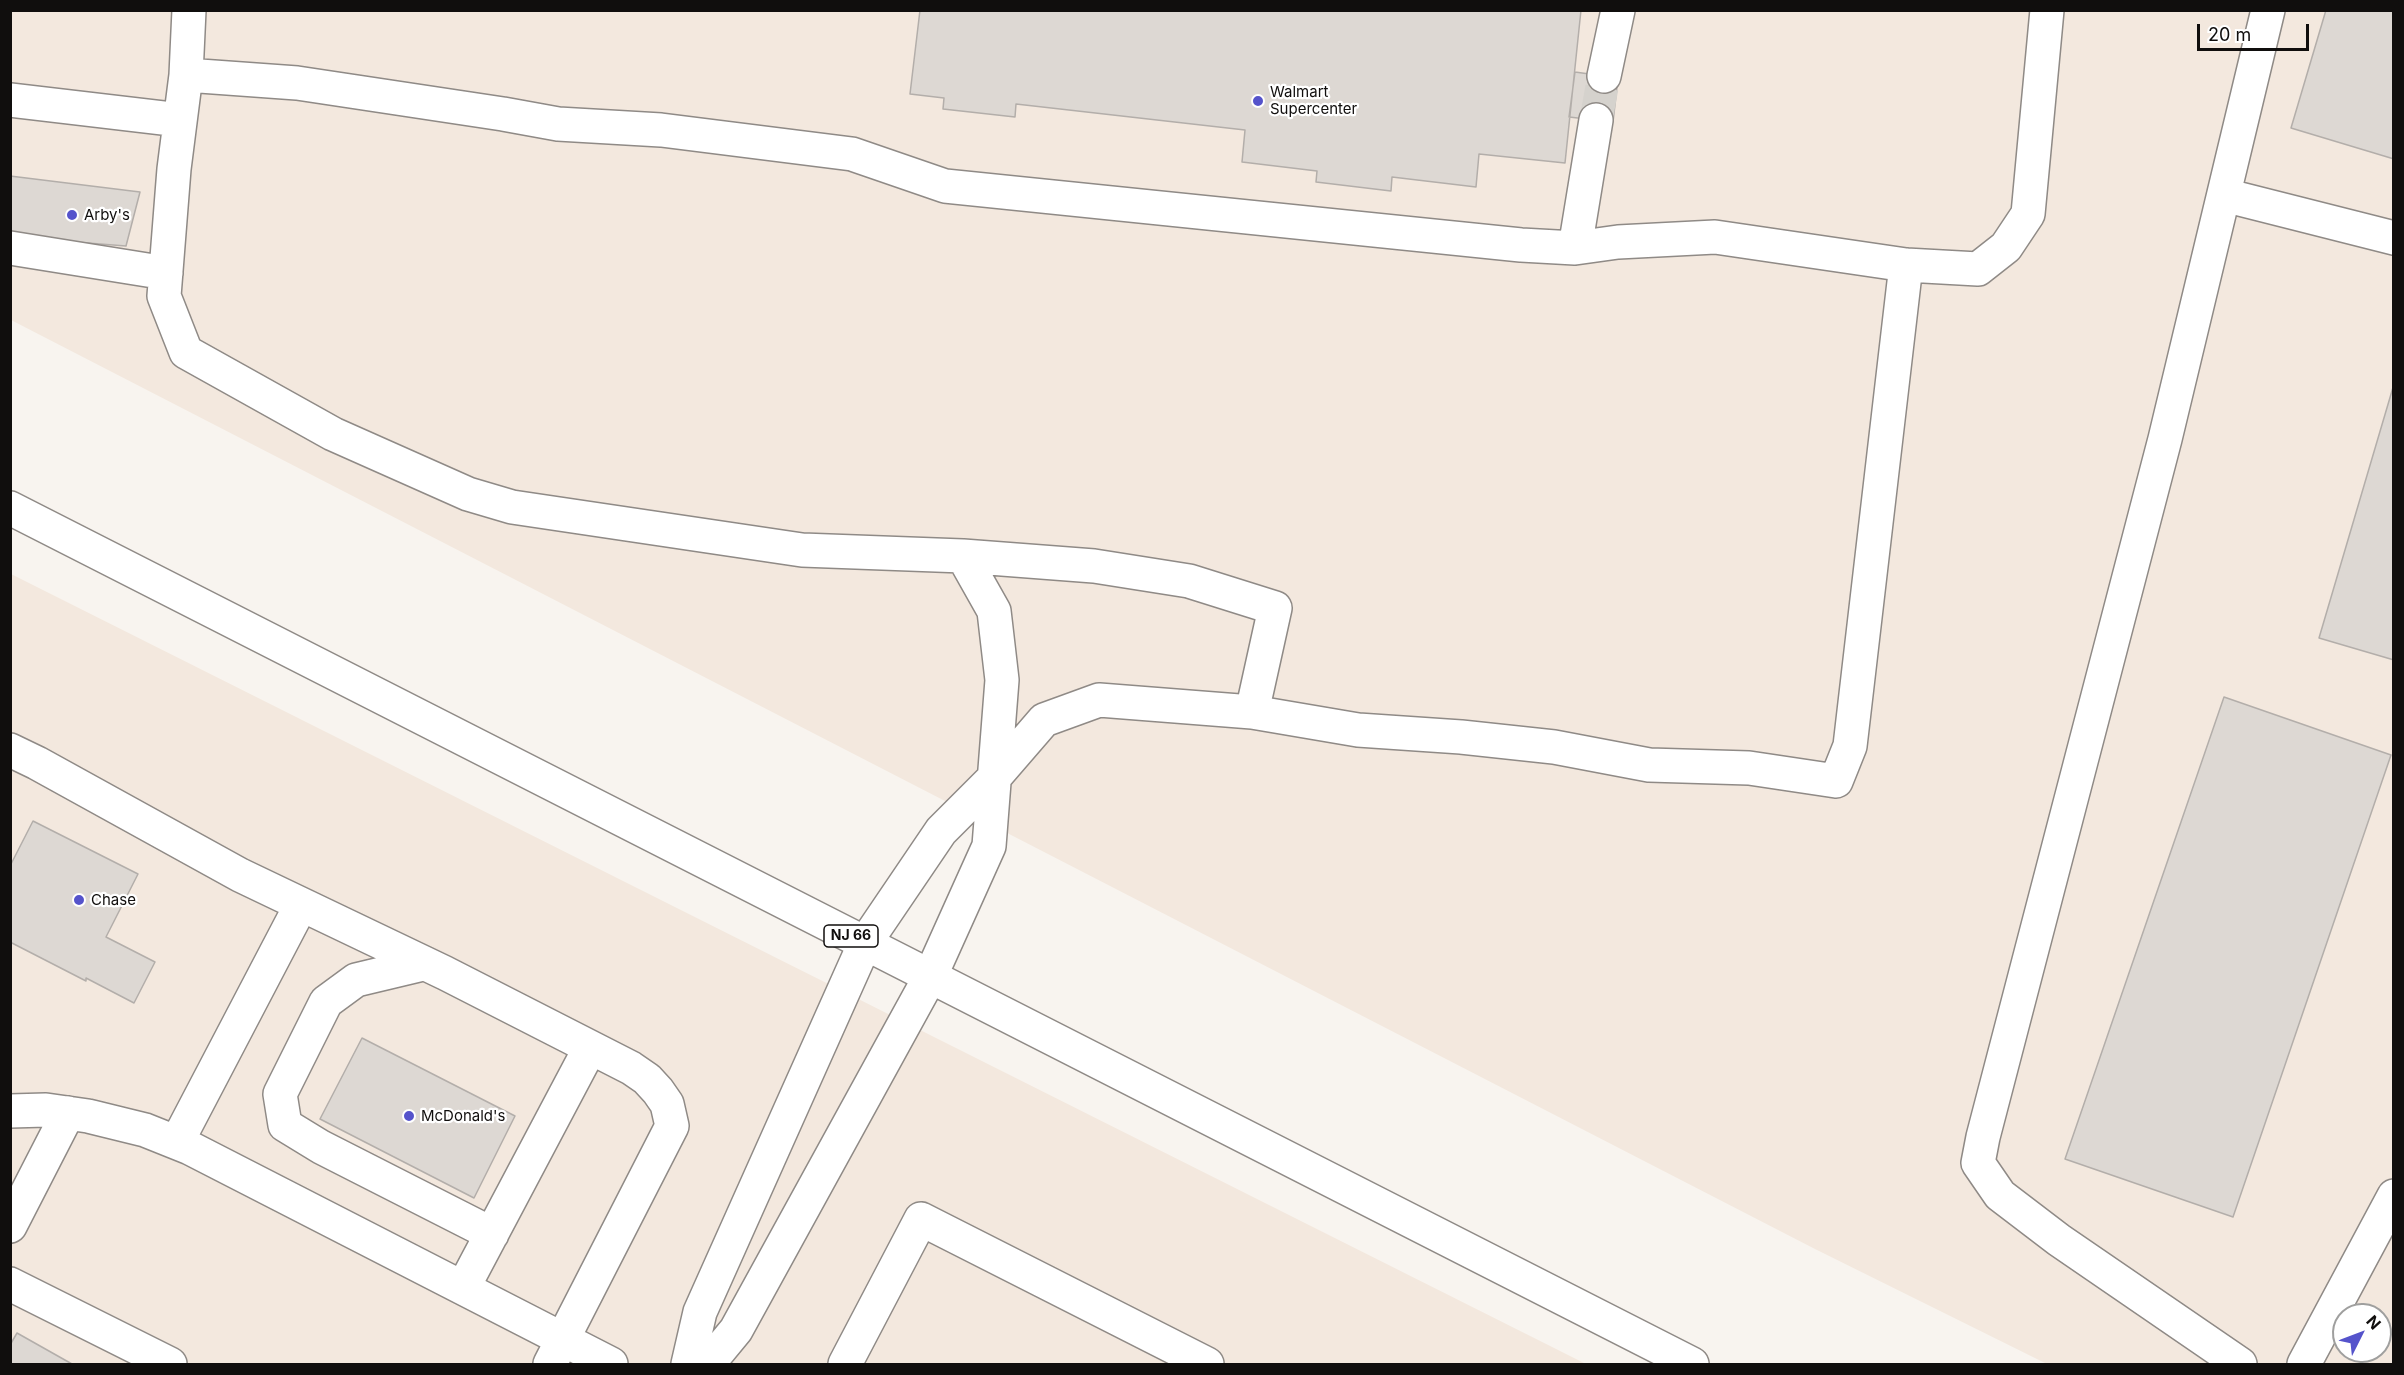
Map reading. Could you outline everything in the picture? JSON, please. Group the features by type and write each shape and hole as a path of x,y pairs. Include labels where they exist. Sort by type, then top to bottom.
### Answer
{"main road":[{"path":"189,10 186,75 174,169 164,296 186,352 333,434 468,494 512,507 802,550 963,556 1094,566 1189,581 1275,608 1251,712"},
{"path":"1604,76 1618,10"},
{"path":"186,75 297,83 558,124 661,130 852,154 945,186 1399,233 1575,248 1618,242 1715,237 1906,266 1978,268 2006,247 2028,214 2047,10"},
{"path":"2240,1365 2059,1240 2000,1195 1978,1163 2165,439 2268,10"},
{"path":"10,100 180,120"},
{"path":"1575,248 1596,120"},
{"path":"2224,195 2394,237"},
{"path":"10,248 166,273"},
{"path":"688,1365 700,1312 865,944 940,831 993,779 1044,720 1099,700 1251,712 1358,730 1461,736 1554,747 1649,765 1749,768 1836,781 1850,746 1906,266"},
{"name":"NJ 66","path":"10,508 1692,1365"},
{"path":"708,1365 736,1330 930,977 989,846 1002,680 994,611 963,556"},
{"path":"10,750 38,763 240,875 423,963 647,1079 667,1104 672,1126 557,1352"},
{"path":"177,1142 301,905"},
{"path":"423,963 356,980 326,1002 280,1094 285,1125 321,1147 492,1234"},
{"path":"463,1288 590,1048"},
{"path":"10,1111 46,1110 68,1113 145,1130 177,1142 463,1288 557,1352 611,1365"},
{"path":"10,1226 68,1113"},
{"path":"2307,1364 2394,1196"},
{"path":"844,1365 921,1219 1207,1365"},
{"path":"10,1284 170,1365"}],"shaded area":[{"path":"10,11 2393,11 2393,1364 2047,1364 1815,1249 11,320"},
{"path":"11,574 1586,1364 11,1364"}],"building":[{"name":"Walmart Supercenter","path":"920,10 1581,10 1565,163 1479,154 1476,187 1392,177 1391,191 1316,182 1317,171 1242,162 1245,130 1016,104 1015,117 943,109 944,98 910,94"},
{"path":"2326,10 2394,10 2394,159 2291,128"},
{"path":"1575,72 1618,78 1613,122 1569,117"},
{"name":"Arby's","path":"10,176 140,192 126,246 10,237"},
{"path":"2394,384 2394,660 2319,638"},
{"path":"2224,697 2391,755 2233,1217 2065,1159"},
{"path":"33,821 138,874 106,937 155,962 134,1003 10,942 10,866"},
{"path":"362,1038 515,1116 474,1198 320,1119"},
{"path":"17,1333 72,1364 10,1364 10,1345"}],"tunnel":[{"path":"1596,120 1604,76"}],"place":[{"name":"Walmart Supercenter","path":"1258,101"},
{"name":"Arby's","path":"72,215"},
{"name":"Chase","path":"79,900"},
{"name":"McDonald's","path":"409,1116"}]}
